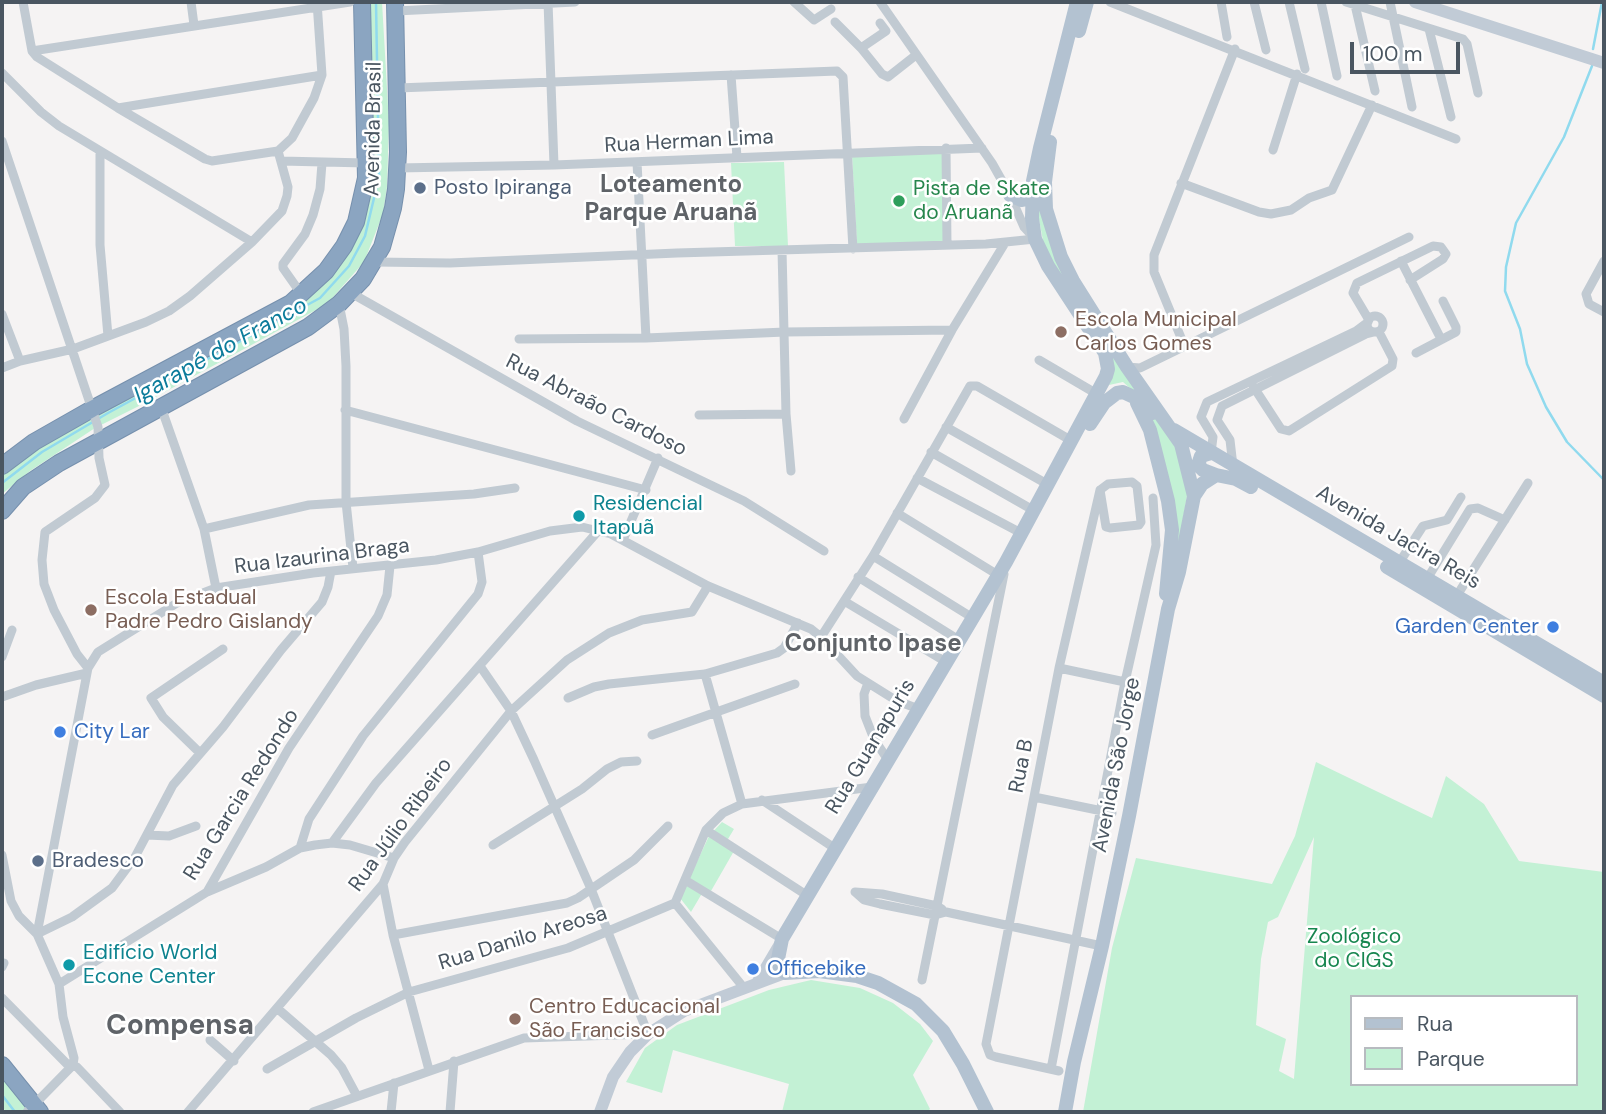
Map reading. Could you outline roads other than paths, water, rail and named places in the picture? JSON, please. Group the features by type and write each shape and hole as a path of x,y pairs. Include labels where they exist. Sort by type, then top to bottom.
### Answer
{"highway":[{"name":"Avenida Brasil","path":"2,466 34,442 277,312 302,295 326,271 350,234 364,193 366,163 362,2"},
{"name":"Avenida Brasil","path":"2,511 23,487 98,434 161,407 308,327 345,299 375,262 393,208 398,168 395,7"},
{"path":"2,1065 34,1110"}],"main road":[{"path":"1035,239 1032,198 1040,148 1077,2"},
{"name":"Avenida São Jorge","path":"1063,1112 1108,917 1164,631 1180,572 1194,496 1184,450 1127,368 1073,281 1060,257 1046,209 1048,152 1087,2"},
{"path":"1010,195 1021,200 1032,198"},
{"name":"Rua Guanapuris","path":"782,939 1002,568 1072,442 1108,369 1105,353 1048,266 1035,239"},
{"name":"Rua Guanapuris","path":"1021,533 1037,512 1104,403 1117,393 1129,394"},
{"path":"1129,394 1139,406 1150,430 1168,500 1171,530 1164,631"},
{"name":"Avenida São Jorge","path":"1129,394 1171,428"},
{"name":"Avenida Jacira Reis","path":"1171,428 1604,683"},
{"path":"1211,453 1201,456 1198,465 1216,475"},
{"path":"1194,496 1202,484 1216,475"},
{"name":"Avenida Jacira Reis","path":"1216,475 1228,476 1244,484 1604,696"},
{"path":"1063,1112 1081,1005 1097,945 1108,917"},
{"path":"782,939 778,959 780,968 785,973 819,971 857,976 898,993 916,1004 943,1031 987,1112"}],"street":[{"path":"23,2 32,51 37,57 205,159 222,160 278,151 292,138 314,97 321,75 318,4"},
{"path":"191,2 194,25"},
{"path":"32,51 318,4 350,2"},
{"path":"548,2 554,165"},
{"path":"395,7 575,2"},
{"path":"794,2 814,20 831,9"},
{"path":"880,2 982,148 1010,195 1024,227 1035,239"},
{"path":"1110,2 1301,72 1372,105 1456,139"},
{"path":"1221,2 1227,37"},
{"path":"1254,2 1266,50"},
{"path":"1273,150 1301,72 1289,2"},
{"path":"1321,2 1337,76"},
{"path":"1390,2 1412,107"},
{"path":"1415,2 1440,5 1604,63"},
{"path":"1350,3 1458,37 1466,44 1478,93"},
{"path":"1350,3 1375,91"},
{"path":"835,22 882,74 888,77 916,55"},
{"path":"861,48 886,31 880,23"},
{"path":"1429,29 1451,117"},
{"path":"1184,345 1153,264 1181,183 1235,50"},
{"path":"398,88 837,71 841,73 849,152 853,248"},
{"path":"2,73 41,112 100,151 252,242"},
{"path":"118,108 321,75"},
{"path":"730,75 737,158"},
{"path":"1181,183 1259,212 1271,214 1291,210 1309,198 1328,192 1335,185 1372,105"},
{"path":"2,141 93,411 99,458 106,479 103,490 49,528 42,543 44,584 54,610 88,671 37,934"},
{"path":"946,148 947,245"},
{"name":"Rua Herman Lima","path":"398,168 554,165 982,148"},
{"path":"100,151 100,245 108,336"},
{"path":"2,368 72,349 169,311 217,274 276,219 285,205 288,187 278,151"},
{"path":"281,161 366,163"},
{"path":"638,162 646,338"},
{"path":"302,295 283,264 305,234 313,215 320,189 322,163"},
{"path":"1127,368 1136,369 1409,237"},
{"path":"375,262 450,263 1005,243 1035,239"},
{"path":"904,419 952,330 1005,243"},
{"path":"1253,385 1281,429 1289,431 1392,366 1393,359 1376,332 1368,327 1368,321 1353,293 1354,286 1433,246 1441,247 1446,254 1443,259 1410,279"},
{"path":"782,250 790,471"},
{"path":"1401,261 1441,339"},
{"path":"1604,261 1588,288 1587,300 1589,304 1604,312"},
{"path":"345,299 346,502 354,568"},
{"name":"Rua Abraão Cardoso","path":"345,299 577,421 744,501 824,551"},
{"path":"1416,353 1456,330 1443,301"},
{"path":"2,314 20,361"},
{"path":"1211,453 1213,437 1202,421 1201,413 1207,402 1253,385 1366,334 1376,332 1383,326 1381,318 1376,316 1356,331 1253,385 1222,406 1217,420"},
{"path":"519,339 952,330"},
{"path":"1040,360 1097,394"},
{"path":"821,637 873,556 970,386 977,386 1072,442"},
{"path":"161,407 204,529 216,588"},
{"path":"345,410 646,490"},
{"path":"1201,413 1217,420 1230,440 1233,466"},
{"path":"699,415 786,414"},
{"path":"946,427 1047,484"},
{"path":"932,452 1033,510"},
{"path":"623,540 658,458"},
{"path":"917,478 1021,533"},
{"path":"1132,482 1137,486 1141,522 1139,525 1106,527 1100,490 1108,484 1132,482"},
{"path":"1456,597 1528,483"},
{"path":"204,529 309,505 474,494 515,488"},
{"name":"Rua B","path":"1076,940 1055,1070 996,1057 987,1050 986,1045 1059,668 1100,490"},
{"path":"1399,563 1423,526 1447,520 1461,497"},
{"path":"1076,940 1107,812 1125,682 1156,545 1153,498"},
{"path":"1427,579 1471,509 1478,508 1505,520"},
{"path":"897,513 1002,568 922,981"},
{"name":"Rua Izaurina Braga","path":"88,671 98,652 106,646 177,603 216,588 478,552 566,527 599,530 708,586 798,622 821,637 847,667 868,684 897,701 919,709"},
{"path":"332,843 376,783 599,530"},
{"path":"300,848 309,819 363,736 478,594 482,582 478,552"},
{"path":"873,556 972,618"},
{"name":"Rua Garcia Redondo","path":"59,984 207,892 289,748 378,616 387,595 390,566"},
{"path":"37,934 72,917 111,888 135,858 173,785 223,727 281,650 322,602 331,571"},
{"path":"858,577 959,640"},
{"name":"Rua Júlio Ribeiro","path":"188,1112 234,1062 383,884 394,858 511,711 567,660 609,634 642,620 692,612 708,586"},
{"path":"844,601 946,662"},
{"path":"568,698 609,684 705,674 781,651 798,622"},
{"path":"2,657 12,630"},
{"path":"200,753 163,718 151,698 223,649"},
{"path":"480,666 511,711 591,890 648,1034"},
{"path":"1059,668 1125,682"},
{"path":"2,697 88,671"},
{"path":"705,674 742,804"},
{"path":"652,735 795,684"},
{"path":"868,684 864,694 865,716 874,739 888,760"},
{"path":"493,845 583,789 607,769 621,762 637,761"},
{"path":"750,985 675,903 706,830 723,813 742,804 872,787"},
{"path":"1034,797 1107,812"},
{"path":"762,800 836,849"},
{"path":"147,835 169,836 196,826"},
{"path":"394,934 555,907 578,898 634,860 668,826"},
{"path":"706,830 808,896"},
{"path":"207,892 266,867 300,848 332,843 372,850 394,858"},
{"path":"2,855 11,901 19,916 37,934 59,984 63,1017 74,1058 73,1065 34,1110"},
{"path":"685,880 782,939"},
{"path":"383,884 429,1070"},
{"path":"936,910 874,893 855,892 864,900 936,910 1097,945"},
{"name":"Rua Danilo Areosa","path":"267,1069 408,992 568,947 675,903"},
{"name":"Rua Guanapuris","path":"750,985 782,939"},
{"path":"600,1112 613,1077 630,1052 648,1034 684,1011 785,973"},
{"path":"2,998 67,1064 81,1070 120,1112"},
{"path":"278,1009 342,1068 357,1096"},
{"path":"313,1112 336,1108 357,1096 531,1037 648,1034"},
{"path":"211,1040 234,1062"},
{"path":"450,1112 454,1061"},
{"path":"391,1112 394,1083"}],"waterway":[{"name":"Igarapé do Franco","path":"2,483 42,452 108,413 320,298 349,266 365,236 379,177 376,2"},
{"path":"1593,49 1602,2"},
{"path":"1592,66 1564,137 1516,223 1506,267 1505,291 1520,329 1527,364 1546,407 1567,442 1604,480"},
{"name":"Igarapé do Franco","path":"2,1095 15,1112"}],"place":[{"name":"Posto Ipiranga","path":"420,188"},
{"name":"Pista de Skate do Aruanã","path":"899,201"},
{"name":"Escola Municipal Carlos Gomes","path":"1061,332"},
{"name":"Residencial Itapuã","path":"579,516"},
{"name":"Escola Estadual Padre Pedro Gislandy","path":"91,610"},
{"name":"Garden Center","path":"1553,627"},
{"name":"City Lar","path":"60,732"},
{"name":"Bradesco","path":"38,861"},
{"name":"Edifício World Econe Center","path":"69,965"},
{"name":"Officebike","path":"753,969"},
{"name":"Centro Educacional São Francisco","path":"515,1019"}],"district":[{"name":"Loteamento Parque Aruanã","path":"671,200"},
{"name":"Conjunto Ipase","path":"873,645"},
{"name":"Compensa","path":"180,1027"}],"park label":[{"name":"Zoológico do CIGS","path":"1354,949"}]}
